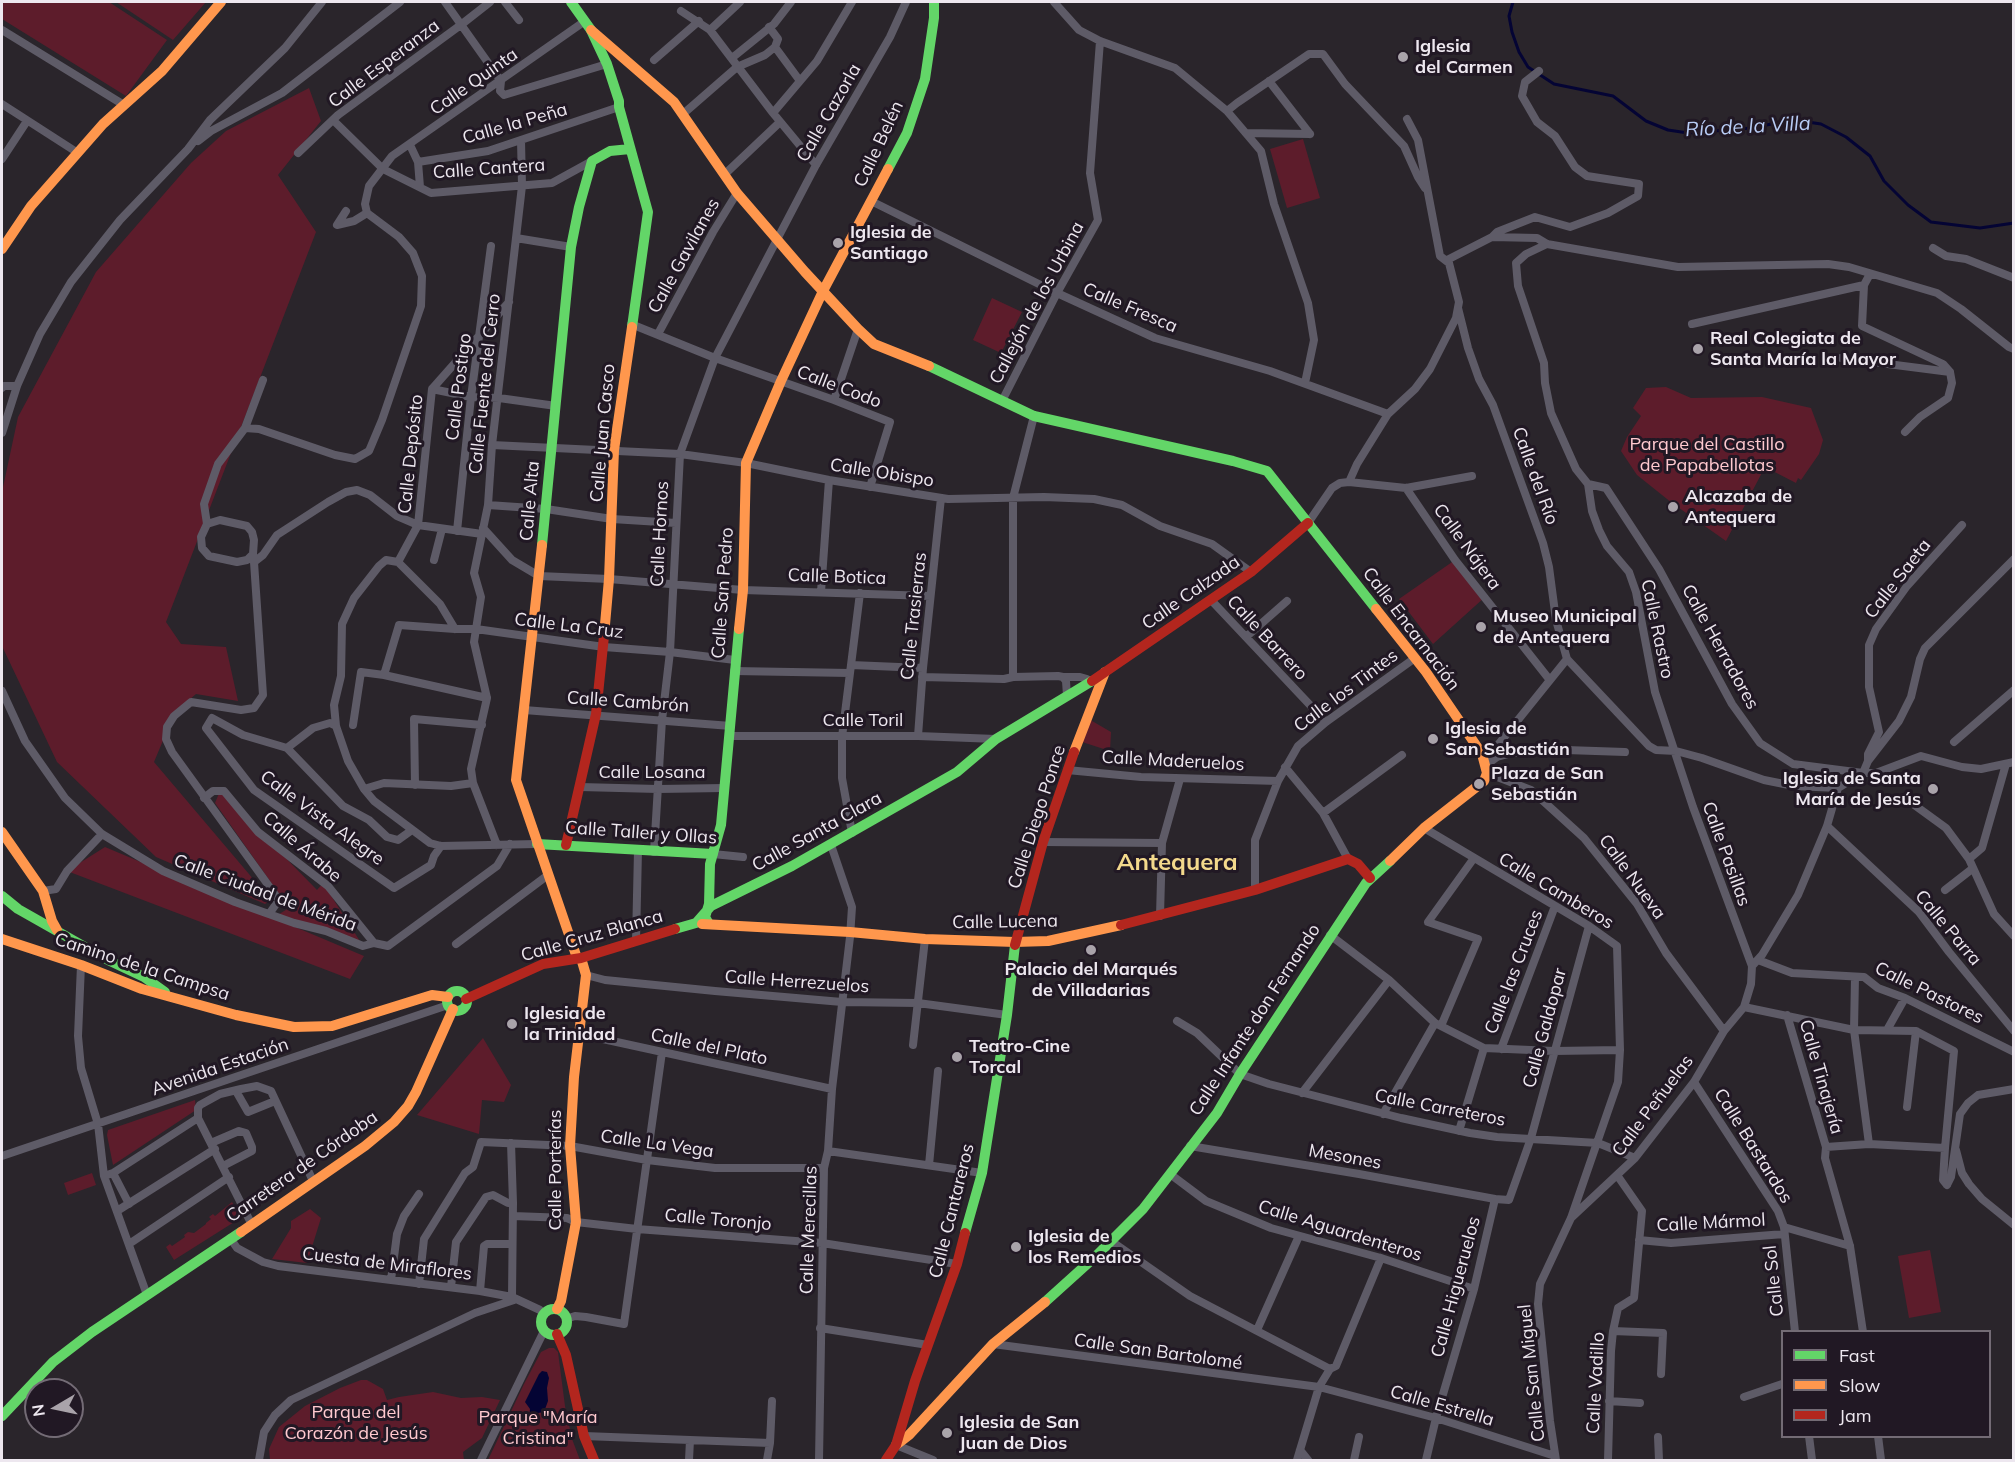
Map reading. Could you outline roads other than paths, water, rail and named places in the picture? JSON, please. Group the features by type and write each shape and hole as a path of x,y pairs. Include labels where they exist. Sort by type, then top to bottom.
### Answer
{"street":[{"path":"2,249 31,206 103,124 162,71 221,2"},
{"path":"2,434 17,386 40,334 71,282 120,220 188,149 210,120 285,48 322,2"},
{"path":"188,149 211,131 282,93 400,2"},
{"path":"445,2 501,81 500,91 504,96 607,64 611,58 626,60"},
{"name":"Calle Esperanza","path":"298,153 333,120 490,2"},
{"path":"505,2 519,20"},
{"path":"571,2 588,25"},
{"path":"710,30 740,2"},
{"path":"732,58 769,27 791,2"},
{"path":"773,113 817,60 852,2"},
{"name":"Calle Cazorla","path":"776,238 890,37 906,2"},
{"name":"Calle Belén","path":"823,291 907,134 925,79 934,18 934,2"},
{"path":"1054,2 1079,30 1100,41 1175,68 1227,111 1261,151 1274,204 1308,303 1314,340 1305,383"},
{"path":"681,11 710,30 816,165"},
{"path":"654,60 699,21"},
{"name":"Calle Encarnación","path":"588,25 654,83 683,114 737,194 858,329 880,348 948,374 1034,416 1233,461 1267,471 1415,658 1486,764"},
{"name":"Calle Juan Casco","path":"566,845 596,714 609,579 614,450 648,212 619,101 607,64 588,25"},
{"name":"Calle Quinta","path":"367,213 364,204 369,186 392,156 588,25"},
{"path":"683,114 737,67 765,55 775,47 778,39 769,27"},
{"path":"2,30 124,105"},
{"name":"Callejón de los Urbina","path":"1002,401 1057,293 1098,220 1090,173 1100,41"},
{"path":"775,47 800,81"},
{"path":"1227,111 1309,54 1323,54 1345,84 1404,146 1418,177 1427,189"},
{"path":"1447,260 1492,237 1497,232 1535,217 1570,227 1608,213 1638,196 1639,184 1587,176 1575,167 1555,136 1537,122 1525,105 1522,96 1525,82 1539,70"},
{"path":"1246,134 1310,134 1269,81"},
{"path":"2,104 78,153"},
{"name":"Calle la Peña","path":"418,162 488,151 619,107"},
{"name":"Calle del Río","path":"1407,119 1418,140 1440,256 1447,260 1457,288 1458,308 1468,348 1479,379 1492,405 1543,543 1556,620 1567,659"},
{"name":"Calle Cantera","path":"333,120 383,169 431,193 552,183 610,151 630,149"},
{"path":"2,159 27,121"},
{"path":"724,174 780,122"},
{"name":"Calle Fuente del Cerro","path":"487,698 474,642 481,597 474,573 488,505 492,445 522,186 521,140"},
{"path":"410,145 418,162 420,187"},
{"name":"Calle Alta","path":"548,875 516,780 546,509 571,247 592,161"},
{"name":"Calle Gavilanes","path":"658,334 713,232 737,194"},
{"name":"Calle Fresca","path":"871,201 1057,293 1155,338 1305,383 1388,414"},
{"path":"245,428 259,429 335,455 355,459 369,451 421,306 423,276 413,253 399,237 367,213 354,221 337,225 346,211"},
{"path":"1492,237 1537,238 1546,244 1678,267 1814,262 1849,267 1937,294 1961,309 2013,349"},
{"path":"516,238 571,247"},
{"name":"Calle Hornos","path":"654,852 662,720 670,652 680,454 715,358 776,238"},
{"path":"1546,244 1526,254 1516,263 1518,286 1544,363 1551,413 1576,469 1588,484"},
{"name":"Calle Postigo","path":"457,531 471,397 491,246"},
{"path":"1933,248 1946,256 1966,259 2013,278"},
{"path":"1870,274 1864,285 1862,326 1943,364 1950,372 1952,383 1948,398 1920,417 1905,432"},
{"path":"1692,324 1864,285"},
{"name":"Calle San Pedro","path":"706,912 709,904 710,864 721,825 743,590 746,463 823,291"},
{"name":"Calle Depósito","path":"398,562 418,525 432,389 509,302"},
{"path":"1349,482 1357,464 1388,414 1415,388 1430,369 1456,318 1458,308"},
{"name":"Calle Codo","path":"631,324 715,358 890,422 870,487"},
{"path":"834,400 858,329"},
{"path":"1841,358 1950,372"},
{"path":"263,380 245,428 218,464 204,504 207,524 201,537 202,548 209,556 237,562 252,560 263,555 277,535 328,502 346,492 357,490 370,495 397,516 418,525 457,531 482,531 512,560 539,576"},
{"path":"2,388 17,386"},
{"path":"432,389 471,397 499,398 556,406"},
{"path":"1013,676 1013,498 1034,416"},
{"name":"Calle Obispo","path":"492,445 680,454 746,463 829,480 941,498 1044,497 1094,500 1122,505 1160,526 1212,544 1251,572"},
{"path":"1308,523 1332,488 1340,483 1406,488 1472,476"},
{"path":"821,592 829,480"},
{"name":"Calle Rastro","path":"1588,484 1592,511 1599,530 1607,546 1629,572 1636,592 1655,692 1676,751"},
{"name":"Calle Herradores","path":"1588,484 1606,488 1613,498 1659,569 1732,704 1760,743 1793,764 1863,773"},
{"name":"Calle Nájera","path":"1406,488 1455,560 1549,680"},
{"name":"Calle Trasierras","path":"918,736 941,498"},
{"path":"488,505 546,509 612,519 676,523"},
{"path":"207,524 220,520 247,526 252,531 254,547 252,560 263,695 254,708 241,710 191,702 174,716 166,727 166,739 172,752 204,798 279,900 269,914"},
{"name":"Calle Calzada","path":"996,739 1089,683 1211,600 1251,572 1308,523"},
{"name":"Calle Saeta","path":"1868,761 1868,754 1879,732 1869,687 1869,645 1876,629 1907,586 1962,525"},
{"path":"434,560 442,528"},
{"path":"455,629 440,604 398,562 386,560 379,566 354,598 342,624 341,676 334,705 336,726 348,761 364,789 374,801 430,843 441,846 537,844"},
{"path":"1863,773 1868,761 1899,721 1911,697 1925,648 2013,560"},
{"name":"Calle Botica","path":"539,576 743,590 930,596"},
{"path":"852,833 842,778 842,737 860,592"},
{"name":"Calle Barrero","path":"1211,600 1326,722"},
{"path":"1246,637 1287,601"},
{"name":"Calle La Cruz","path":"384,675 399,625 476,629 604,647 670,652 735,665 923,672 1004,679 1013,676 1080,677 1087,679 1089,683"},
{"name":"Calle los Tintes","path":"1256,890 1255,840 1278,781 1298,746 1326,722 1415,658"},
{"path":"1486,764 1567,659 1651,748 1676,751 1702,758 1774,782 1794,786 1838,788 1863,773 1876,773 1921,756 1962,767 1981,769 2010,763 1982,848 1969,859"},
{"path":"353,725 361,672 487,698 471,769 473,783 497,845"},
{"name":"Calle Diego Ponce","path":"1015,942 1043,842 1067,770 1105,672"},
{"path":"1063,677 1067,686 1067,696"},
{"name":"Calle Diego Ponce","path":"1089,683 1092,690 1092,702"},
{"path":"1954,742 2013,690"},
{"name":"Calle Ciudad de Mérida","path":"2,691 25,741 65,798 102,834 163,871 235,902 326,931 363,946 374,943 388,946 497,866 510,844"},
{"path":"210,704 212,718"},
{"name":"Calle Cambrón","path":"524,710 662,720 730,731"},
{"name":"Calle Vista Alegre","path":"287,748 243,735 212,718 206,728 254,790 394,888 431,866 441,846"},
{"path":"415,785 414,719 482,725"},
{"path":"336,726 330,723 313,728 287,748 343,806 369,820 387,837 398,840 412,830"},
{"name":"Calle Toril","path":"730,731 842,737 918,736 996,739"},
{"name":"Calle Santa Clara","path":"696,923 711,906 831,845 957,772 996,739"},
{"path":"1486,764 1497,757 1512,753 1566,750 1625,752"},
{"name":"Calle Pasillas","path":"1676,751 1692,807 1755,963"},
{"path":"1323,813 1402,755"},
{"name":"Calle Infante don Fernando","path":"896,1445 909,1435 993,1344 1029,1316 1143,1209 1217,1113 1330,934 1370,878 1424,828 1484,781 1486,764"},
{"name":"Calle Nueva","path":"1486,764 1532,790 1584,838 1637,904 1666,953 1724,1031"},
{"path":"1285,767 1323,813 1348,859 1358,864 1370,878"},
{"name":"Calle Maderuelos","path":"1067,770 1180,779 1278,781"},
{"path":"1160,916 1162,843 1180,779"},
{"path":"364,789 384,783 451,786 473,783"},
{"name":"Calle Losana","path":"580,787 724,788"},
{"path":"1838,788 1827,826 1798,895 1755,963 1744,1007 1854,1030 1916,1031 1954,1051 1943,1180 1947,1185 1951,1177 1960,1114 1978,1095 2013,1089"},
{"name":"Calle Árabe","path":"204,798 213,791 224,791 258,832 328,886 374,943"},
{"path":"1913,804 1946,828 1969,859 1994,914 2013,936"},
{"name":"Calle Parra","path":"1827,826 1919,912 2013,1031"},
{"name":"Calle Camberos","path":"1424,828 1589,926 1617,946 1620,1050 1618,1082 1571,1218"},
{"path":"2,832 43,891 52,921 58,931"},
{"path":"43,891 56,889 67,871 102,834"},
{"path":"1043,842 1162,843"},
{"name":"Calle Taller y Ollas","path":"537,844 743,857"},
{"name":"Calle Merecillas","path":"819,1461 824,1168 828,1152 832,1089 852,907 831,845"},
{"path":"636,941 638,850"},
{"path":"1383,1113 1438,1025 1478,939 1428,922 1474,858"},
{"name":"Calle Lucena","path":"696,923 925,939 1048,941 1160,916 1256,890 1348,859"},
{"path":"1945,890 1972,869"},
{"path":"456,944 548,875"},
{"name":"Calle Porterías","path":"548,875 586,975 571,1116 570,1146 576,1222 561,1301 557,1309"},
{"path":"2,896 18,909 108,960 144,977 171,995"},
{"name":"Calle las Cruces","path":"1501,1049 1555,906"},
{"path":"706,912 705,919 709,924"},
{"name":"Calle Cruz Blanca","path":"466,999 543,964 579,958 696,923"},
{"name":"Calle Galdopar","path":"1531,1138 1589,926"},
{"path":"1330,934 1389,980 1438,1025 1484,1048 1554,1052 1620,1050"},
{"name":"Camino de la Campsa","path":"2,939 142,988 264,1022 294,1028 332,1026 432,995 450,1004"},
{"path":"913,1045 925,939"},
{"name":"Calle Cantareros","path":"896,1445 915,1381 957,1264 982,1173 1015,942"},
{"name":"Calle Pastores","path":"1755,963 1792,973 1864,977 1878,988 1905,998 2013,1052"},
{"path":"81,965 78,1053 98,1124 104,1176 147,1295"},
{"name":"Calle Herrezuelos","path":"586,975 601,979 842,1002 918,1003 1006,1014"},
{"path":"1855,977 1854,1030 1869,1144"},
{"path":"1302,1093 1389,980"},
{"path":"458,991 463,993 466,999 466,1004 462,1009 450,1004 452,993 458,991"},
{"path":"1887,1030 1905,998"},
{"name":"Avenida Estación","path":"2,1156 450,1004"},
{"name":"Carretera de Córdoba","path":"2,1416 61,1356 365,1146 401,1115 419,1086 450,1004"},
{"name":"Calle Peñuelas","path":"1571,1218 1635,1158 1694,1082 1724,1031 1744,1007"},
{"name":"Calle Tinajería","path":"1787,1015 1826,1147 1826,1158 1850,1246 1863,1330"},
{"path":"1177,1021 1197,1034 1240,1074"},
{"path":"1907,1107 1916,1031"},
{"name":"Calle del Plato","path":"580,1034 832,1089"},
{"path":"1459,1131 1484,1048"},
{"path":"566,1319 586,1317 624,1324 662,1052"},
{"path":"929,1165 938,1071"},
{"name":"Calle Carreteros","path":"1240,1074 1302,1093 1459,1131 1486,1136 1598,1143 1635,1158"},
{"name":"Calle Bastardos","path":"1694,1082 1778,1211 1784,1231"},
{"path":"251,1223 198,1118 197,1111 200,1105 220,1094 257,1086 271,1091 313,1181"},
{"path":"236,1091 248,1112 275,1101"},
{"path":"104,1176 113,1173 198,1118"},
{"path":"117,1211 213,1146 239,1131 246,1134 252,1147 251,1153 223,1166"},
{"name":"Calle Higueruelos","path":"1426,1461 1436,1418 1474,1289 1495,1199 1509,1200 1531,1138"},
{"name":"Calle La Vega","path":"419,1284 424,1239 465,1173 473,1167 481,1142 570,1146 647,1160 716,1168 824,1168"},
{"path":"259,1461 264,1432 275,1415 291,1400 475,1313 514,1298 511,1143"},
{"path":"1826,1147 1869,1144 1945,1148"},
{"name":"Mesones","path":"1190,1146 1495,1199"},
{"path":"1955,1146 1962,1173 1969,1184 1982,1199 2013,1225"},
{"path":"828,1152 982,1173"},
{"path":"113,1173 129,1204"},
{"name":"Calle Aguardenteros","path":"1170,1174 1206,1201 1271,1228 1381,1258 1474,1289"},
{"path":"1617,1175 1642,1211 1639,1240"},
{"path":"129,1244 229,1177"},
{"path":"391,1280 397,1234 404,1216 419,1194"},
{"path":"452,1287 456,1242 486,1196 493,1195 508,1203 513,1203"},
{"name":"Calle Toronjo","path":"513,1216 567,1218 576,1222 637,1229 822,1244 957,1264"},
{"name":"Calle San Miguel","path":"1556,1458 1538,1304 1540,1284 1571,1218"},
{"path":"1784,1231 1850,1246"},
{"name":"Calle Mármol","path":"1639,1240 1682,1242 1784,1231"},
{"name":"Calle Sol","path":"1784,1231 1795,1330"},
{"path":"1257,1330 1299,1236"},
{"name":"Cuesta de Miraflores","path":"230,1238 237,1248 263,1262 278,1266 480,1291 514,1298 540,1310 543,1315"},
{"name":"Calle Vadillo","path":"1608,1461 1613,1330 1618,1308 1634,1298 1639,1240"},
{"path":"1111,1241 1190,1296 1330,1369"},
{"path":"480,1291 484,1246 512,1244"},
{"path":"1297,1461 1319,1388 1330,1369 1336,1366 1381,1258"},
{"path":"557,1309 566,1319 565,1328 557,1334 548,1334 541,1323 543,1315 548,1310 557,1309"},
{"path":"820,1328 928,1345"},
{"path":"1613,1330 1663,1333 1661,1374"},
{"path":"481,1461 544,1331"},
{"path":"557,1334 566,1355 584,1437 594,1461"},
{"name":"Calle San Bartolomé","path":"993,1344 1319,1388"},
{"path":"1744,1397 1781,1384"},
{"name":"Calle Estrella","path":"1319,1388 1436,1418 1556,1458"},
{"path":"767,1461 772,1401"},
{"path":"1610,1401 1640,1403"},
{"path":"584,1437 770,1443"},
{"path":"1354,1461 1359,1437"},
{"path":"1658,1437 1659,1461"},
{"path":"1809,1438 1812,1461"},
{"path":"1878,1438 1881,1461"},
{"path":"689,1461 690,1440"},
{"path":"886,1461 896,1445 933,1461"},
{"path":"1300,1450 1308,1461"}],"waterway":[{"name":"Río de la Villa","path":"1513,2 1509,16 1519,52 1528,67 1554,84 1613,96 1646,121 1668,130 1688,133 1801,121 1821,124 1846,137 1870,156 1884,181 1908,205 1931,222 1980,228 2014,223"}],"place":[{"name":"Iglesia del Carmen","path":"1403,57"},
{"name":"Iglesia de Santiago","path":"838,243"},
{"name":"Real Colegiata de Santa María la Mayor","path":"1698,349"},
{"name":"Alcazaba de Antequera","path":"1673,507"},
{"name":"Museo Municipal de Antequera","path":"1481,627"},
{"name":"Iglesia de San Sebastián","path":"1433,739"},
{"name":"Plaza de San Sebastián","path":"1479,784"},
{"name":"Iglesia de Santa María de Jesús","path":"1933,789"},
{"name":"Palacio del Marqués de Villadarias","path":"1091,950"},
{"name":"Iglesia de la Trinidad","path":"512,1024"},
{"name":"Teatro-Cine Torcal","path":"957,1057"},
{"name":"Iglesia de los Remedios","path":"1016,1247"},
{"name":"Iglesia de San Juan de Dios","path":"947,1433"}],"district":[{"name":"Antequera","path":"1177,863"}],"park label":[{"name":"Parque del Castillo de Papabellotas","path":"1707,455"},
{"name":"Parque del Corazón de Jesús","path":"356,1423"},
{"name":"Parque \"María Cristina\"","path":"538,1428"}]}
